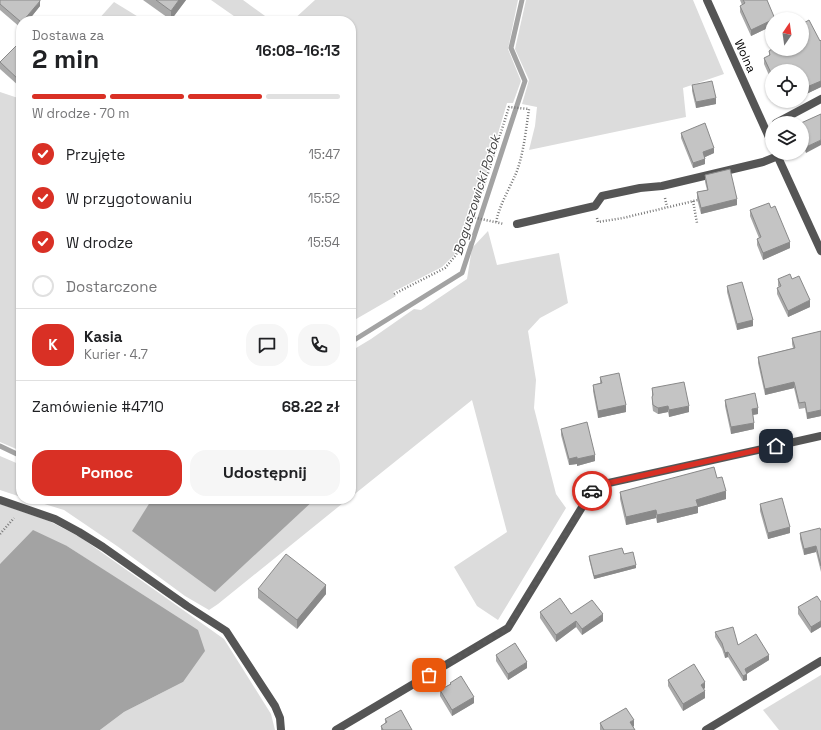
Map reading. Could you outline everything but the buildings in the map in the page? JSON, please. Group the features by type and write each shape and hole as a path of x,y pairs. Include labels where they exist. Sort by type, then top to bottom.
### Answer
{"street":[{"name":"Wolna","path":"706,0 765,121"},
{"path":"789,116 821,99"},
{"path":"517,224 595,206 602,196 640,188 662,186 766,160"},
{"path":"779,160 821,251"},
{"path":"336,730 508,628 595,486 821,436"},
{"path":"0,500 55,519 79,532 226,631 275,706 280,718 281,730"},
{"path":"706,730 821,660"}],"path":[{"path":"394,294 445,268 456,255 482,192 509,107 529,109 523,146 517,170 497,214 496,223 472,217"},
{"path":"595,206 598,222 623,218 698,200"},
{"path":"693,201 697,223"},
{"path":"0,534 11,520 25,508"}],"shaded area":[{"path":"211,0 243,0 265,16 234,16"},
{"path":"315,0 518,0 508,49 521,81 513,103 507,103 486,174 454,255 442,267 393,292 396,296 356,319 356,16 297,16"},
{"path":"526,0 693,0 724,74 683,88 686,117 529,150 535,126 537,107 522,104 529,80 515,49"},
{"path":"114,2 137,16 101,16"},
{"path":"0,92 16,97 16,449 0,442"},
{"path":"488,231 497,265 559,253 568,303 540,318 528,331 536,380 534,408 556,494 566,508 498,620 477,606 454,567 507,532 472,400 356,493 356,348 414,309 421,310 467,279 472,248"},
{"path":"0,456 16,463 16,495 0,490"},
{"path":"0,504 49,521 80,537 224,639 271,714 275,730 100,730 124,712 183,682 128,586 67,546 0,564"},
{"path":"44,504 342,504 209,610 185,596 117,546 64,510"},
{"path":"149,504 310,504 215,592 132,531"},
{"path":"33,530 67,546 198,630 205,651 183,682 124,712 100,730 0,730 0,564"},
{"path":"821,675 821,730 779,730 763,710"}],"waterway":[{"name":"Boguszowicki Potok","path":"356,339 462,273 525,81 511,48 522,0"},
{"name":"Boguszowicki Potok","path":"0,446 16,454"}],"way so far":[{"path":"429,675 508,628 592,491"}],"route":[{"path":"592,491 595,486 776,446"}]}
